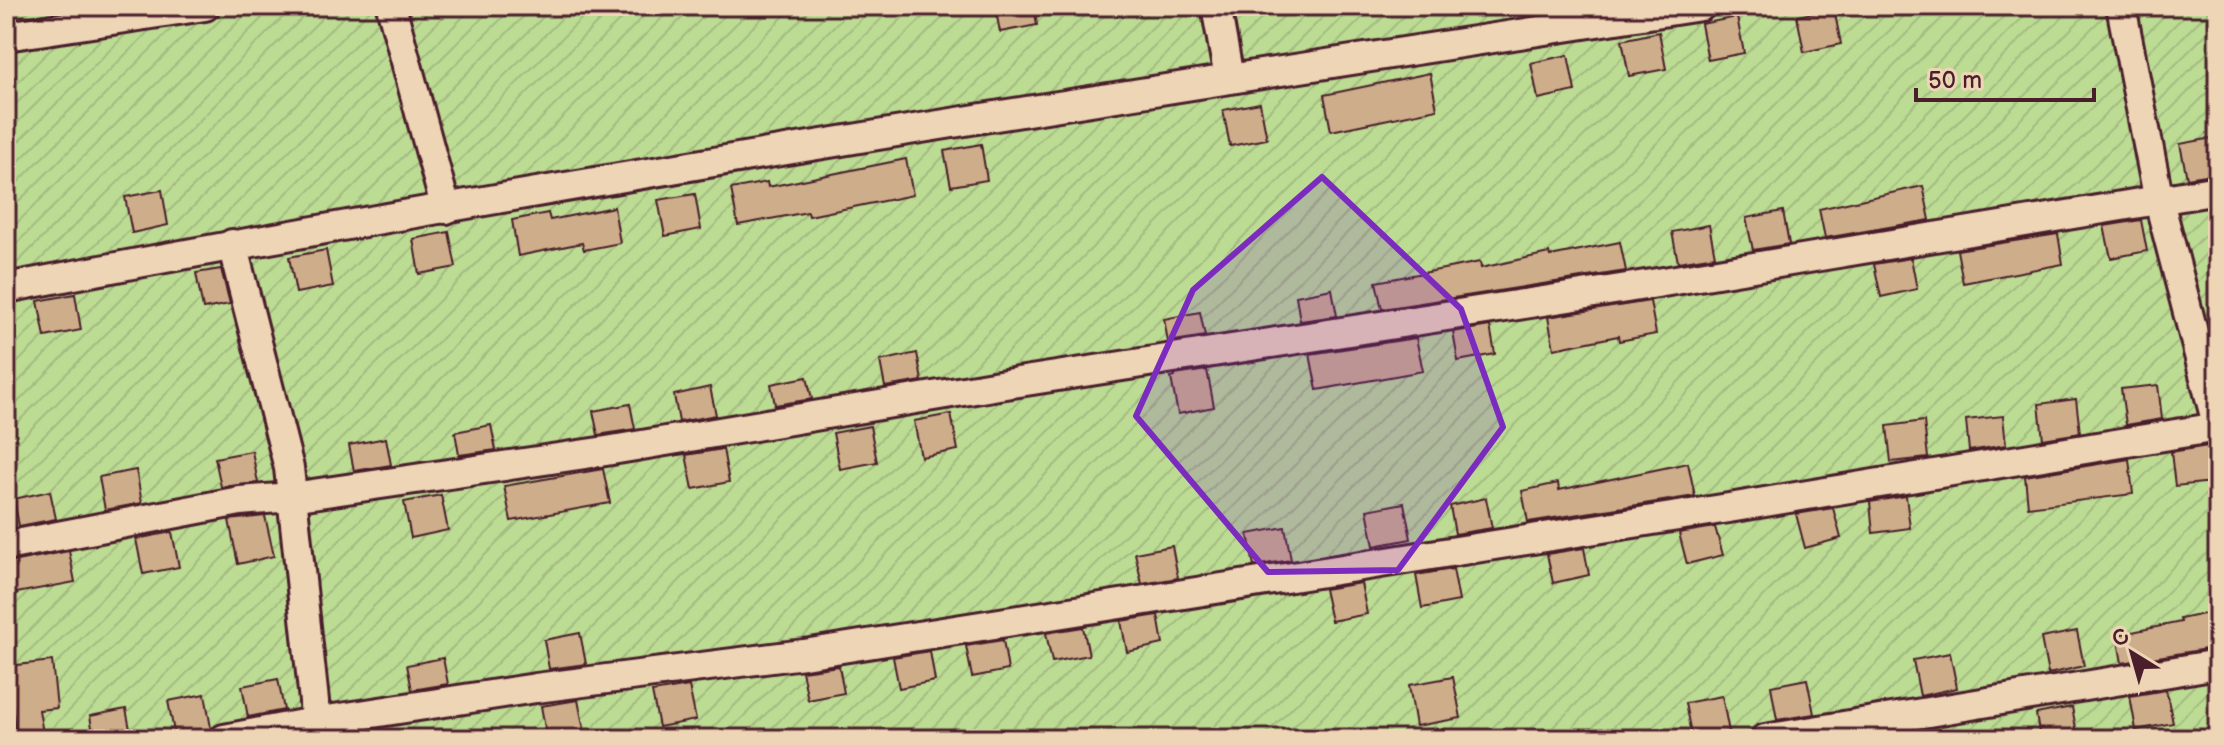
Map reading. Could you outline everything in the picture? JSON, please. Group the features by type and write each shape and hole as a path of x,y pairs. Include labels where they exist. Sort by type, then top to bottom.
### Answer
{"street":[{"path":"6,36 205,6"},
{"path":"391,6 446,209"},
{"path":"1216,6 1229,78"},
{"path":"6,288 232,244 446,209 632,174 1701,6"},
{"path":"224,739 315,731 536,688 850,647 2218,427 2159,201 2121,6"},
{"path":"6,546 240,501 292,497 606,451 1010,384 1643,286 2218,190"},
{"path":"232,244 289,468 315,731"},
{"path":"1765,739 2218,664"}],"highlighted area":[{"path":"1322,177 1461,309 1503,427 1398,570 1268,572 1136,416 1193,290"}],"green space":[{"path":"6,6 2218,6 2218,739 6,739"}],"building":[{"path":"995,6 1034,6 1037,25 1000,32"},
{"path":"1834,9 1841,44 1804,52 1797,16"},
{"path":"1737,17 1744,53 1708,60 1701,24"},
{"path":"1659,32 1666,69 1629,76 1622,40"},
{"path":"1568,55 1575,91 1538,99 1531,63"},
{"path":"1430,73 1437,109 1331,131 1324,95"},
{"path":"1260,103 1267,139 1230,146 1223,110"},
{"path":"2218,137 2218,173 2187,178 2180,144"},
{"path":"981,144 987,180 951,186 944,151"},
{"path":"906,159 913,195 809,216 808,212 738,225 731,189 767,182 768,187"},
{"path":"1923,186 1930,220 1825,238 1819,209"},
{"path":"162,190 168,225 132,233 125,197"},
{"path":"695,194 701,229 665,236 658,200"},
{"path":"614,207 620,243 584,250 582,243 518,256 512,220 548,213 550,220"},
{"path":"1783,211 1789,244 1753,250 1746,218"},
{"path":"2141,220 2147,251 2111,258 2104,226"},
{"path":"1709,225 1715,256 1678,262 1672,232"},
{"path":"449,232 456,267 419,274 413,239"},
{"path":"2058,234 2063,264 1963,283 1957,250"},
{"path":"1620,242 1626,271 1382,309 1376,282 1480,262 1481,268"},
{"path":"326,250 333,286 296,293 289,257"},
{"path":"1911,258 1917,289 1881,297 1874,264"},
{"path":"221,269 230,304 203,309 196,273"},
{"path":"1332,289 1337,316 1300,321 1296,296"},
{"path":"75,294 81,330 45,337 38,301"},
{"path":"1650,301 1656,334 1619,341 1618,336 1554,349 1548,317"},
{"path":"1200,312 1205,336 1168,342 1164,319"},
{"path":"1490,326 1495,354 1458,361 1453,332"},
{"path":"1416,338 1423,371 1317,390 1310,354"},
{"path":"917,353 922,381 885,387 880,361"},
{"path":"1207,370 1214,407 1178,414 1171,378"},
{"path":"807,377 812,399 775,405 771,384"},
{"path":"2158,385 2162,419 2126,425 2121,389"},
{"path":"710,387 716,415 679,422 674,395"},
{"path":"2076,399 2080,433 2043,439 2039,404"},
{"path":"630,404 635,429 598,435 593,411"},
{"path":"951,414 958,450 921,457 914,421"},
{"path":"2003,416 2006,445 1969,451 1966,420"},
{"path":"1924,421 1928,458 1891,462 1887,426"},
{"path":"491,425 496,450 459,455 455,432"},
{"path":"870,426 877,462 840,469 833,433"},
{"path":"386,438 391,465 354,471 349,445"},
{"path":"2208,446 2212,482 2175,486 2171,452"},
{"path":"723,449 729,482 693,489 686,455"},
{"path":"252,451 258,483 221,487 215,458"},
{"path":"2129,459 2133,494 2028,507 2025,476"},
{"path":"1688,463 1695,496 1528,522 1522,491 1558,483 1559,490"},
{"path":"603,469 610,503 511,521 504,486"},
{"path":"136,470 142,503 105,510 99,477"},
{"path":"50,491 56,519 19,526 14,499"},
{"path":"441,495 448,530 411,538 404,502"},
{"path":"1906,496 1910,528 1873,533 1870,502"},
{"path":"1486,498 1492,528 1455,534 1450,506"},
{"path":"1404,503 1411,539 1374,546 1367,510"},
{"path":"1833,508 1841,538 1805,548 1796,514"},
{"path":"265,516 274,556 238,564 229,520"},
{"path":"1285,527 1291,560 1254,566 1248,534"},
{"path":"1715,527 1723,555 1687,564 1679,533"},
{"path":"172,532 179,567 143,574 136,539"},
{"path":"1172,546 1178,578 1142,584 1135,553"},
{"path":"1584,548 1589,575 1553,583 1547,554"},
{"path":"69,551 75,582 6,595 6,563"},
{"path":"1453,569 1459,601 1422,608 1416,575"},
{"path":"1361,583 1367,614 1331,621 1324,589"},
{"path":"2218,611 2218,647 2122,663 2117,635"},
{"path":"1158,615 1163,644 1127,652 1121,621"},
{"path":"1083,627 1089,655 1052,662 1046,633"},
{"path":"2077,631 2084,666 2048,674 2041,638"},
{"path":"580,633 586,664 549,669 544,640"},
{"path":"1003,640 1008,670 972,677 966,646"},
{"path":"930,651 935,681 899,688 893,657"},
{"path":"1950,653 1957,688 1920,696 1913,660"},
{"path":"443,658 448,684 412,690 407,665"},
{"path":"52,661 57,708 39,710 44,739 16,739 8,666"},
{"path":"839,666 844,693 808,700 802,671"},
{"path":"1453,677 1461,718 1416,726 1409,685"},
{"path":"278,679 284,710 248,717 242,686"},
{"path":"1807,679 1814,714 1777,720 1771,686"},
{"path":"689,686 696,720 659,727 652,692"},
{"path":"2166,690 2173,723 2136,730 2130,696"},
{"path":"205,694 210,730 175,737 168,701"},
{"path":"1722,696 1729,732 1692,739 1685,703"},
{"path":"578,700 585,735 547,739 541,706"},
{"path":"2072,707 2078,739 2040,739 2036,714"},
{"path":"126,709 132,739 94,739 90,716"}]}
